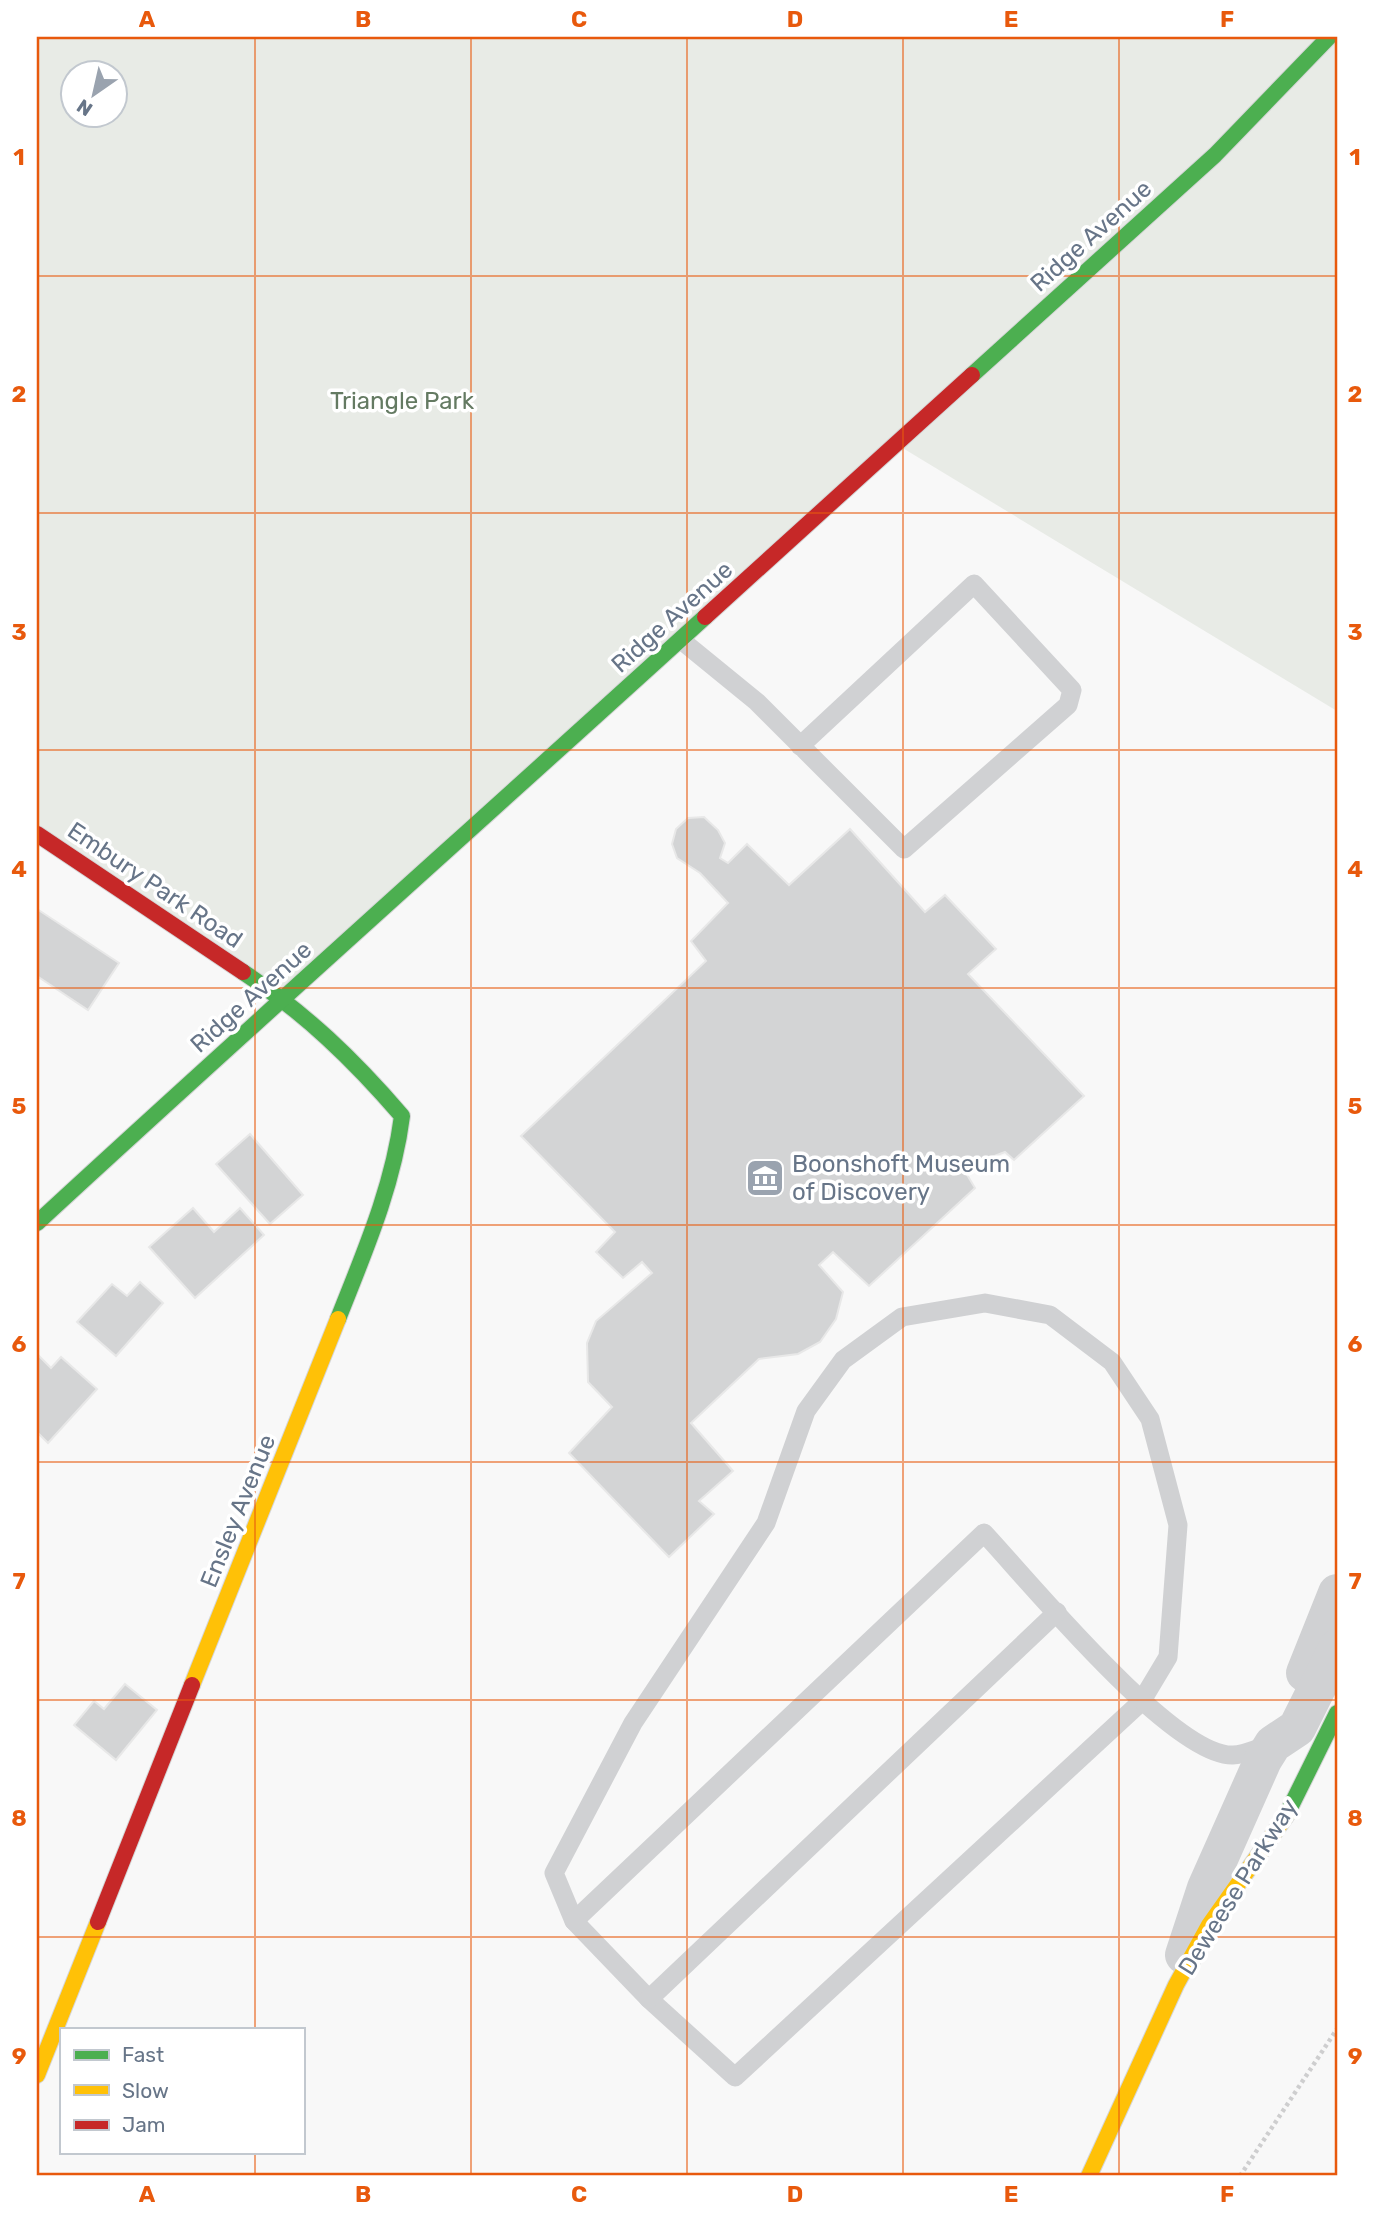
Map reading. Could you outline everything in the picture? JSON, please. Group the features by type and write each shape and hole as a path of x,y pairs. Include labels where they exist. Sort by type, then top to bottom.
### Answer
{"street":[{"name":"Ridge Avenue","path":"37,1223 282,998 1215,155 1329,37"},
{"name":"Embury Park Road","path":"37,834 282,998"},
{"name":"Ensley Avenue","path":"37,2075 304,1408 374,1228 397,1157 402,1116 355,1061 282,998"},
{"name":"Deweese Parkway","path":"1176,1985 1190,1930 1206,1888 1273,1744 1337,1593"},
{"name":"Deweese Parkway","path":"1273,1744 1297,1728 1337,1648"},
{"name":"Deweese Parkway","path":"1089,2176 1176,1985 1209,1925 1282,1824 1337,1713"}],"lane":[{"path":"681,640 757,702 800,746 904,849 1068,705 1072,690 1029,640 974,584 800,746"},
{"path":"985,1304 1050,1315 1112,1362 1150,1419 1178,1525 1168,1657 1141,1702 735,2077 649,1998 574,1921 554,1873 633,1723 766,1523 806,1411 843,1360 902,1317 985,1304"},
{"path":"574,1921 984,1533 1141,1702 1189,1740 1232,1755 1273,1744"},
{"path":"649,1998 1057,1612"}],"path":[{"path":"1240,2176 1337,2029"}],"green space":[{"name":"Triangle Park","path":"37,37 1337,37 1337,711 896,444 282,998 37,834"}],"building":[{"name":"Boonshoft Museum of Discovery","path":"704,817 718,830 725,843 720,858 728,863 747,844 789,885 850,829 925,912 945,895 996,949 968,974 1084,1096 1014,1160 1005,1152 963,1168 975,1188 869,1286 833,1252 819,1265 843,1292 836,1319 820,1342 798,1354 759,1359 691,1423 733,1471 699,1501 714,1514 669,1557 569,1453 612,1407 588,1382 587,1343 596,1321 652,1273 642,1262 623,1278 596,1252 615,1232 521,1136 706,961 691,941 728,903 700,873 677,858 672,844 676,829 688,818"},
{"path":"37,909 119,963 88,1010 37,976"},
{"path":"250,1134 303,1195 270,1224 216,1164"},
{"path":"193,1208 214,1232 240,1208 264,1235 195,1298 149,1247"},
{"path":"140,1282 163,1303 116,1356 77,1322 112,1284 127,1296"},
{"path":"37,1354 51,1368 61,1357 97,1389 48,1443 37,1432"},
{"path":"125,1684 157,1710 116,1760 74,1725 94,1701 104,1709"}],"traffic: fast":[{"path":"972,375 1215,155 1329,37"},
{"path":"37,1223 705,617"},
{"path":"243,972 327,1038 402,1116 385,1194 338,1319"},
{"path":"1286,1816 1337,1713"}],"traffic: slow":[{"path":"192,1685 338,1319"},
{"path":"1089,2176 1176,1985 1209,1925 1286,1816"},
{"path":"37,2075 98,1922"}],"traffic: jam":[{"path":"705,617 972,375"},
{"path":"37,834 243,972"},
{"path":"98,1922 192,1685"}],"place":[{"name":"Boonshoft Museum of Discovery","path":"765,1178"}]}
